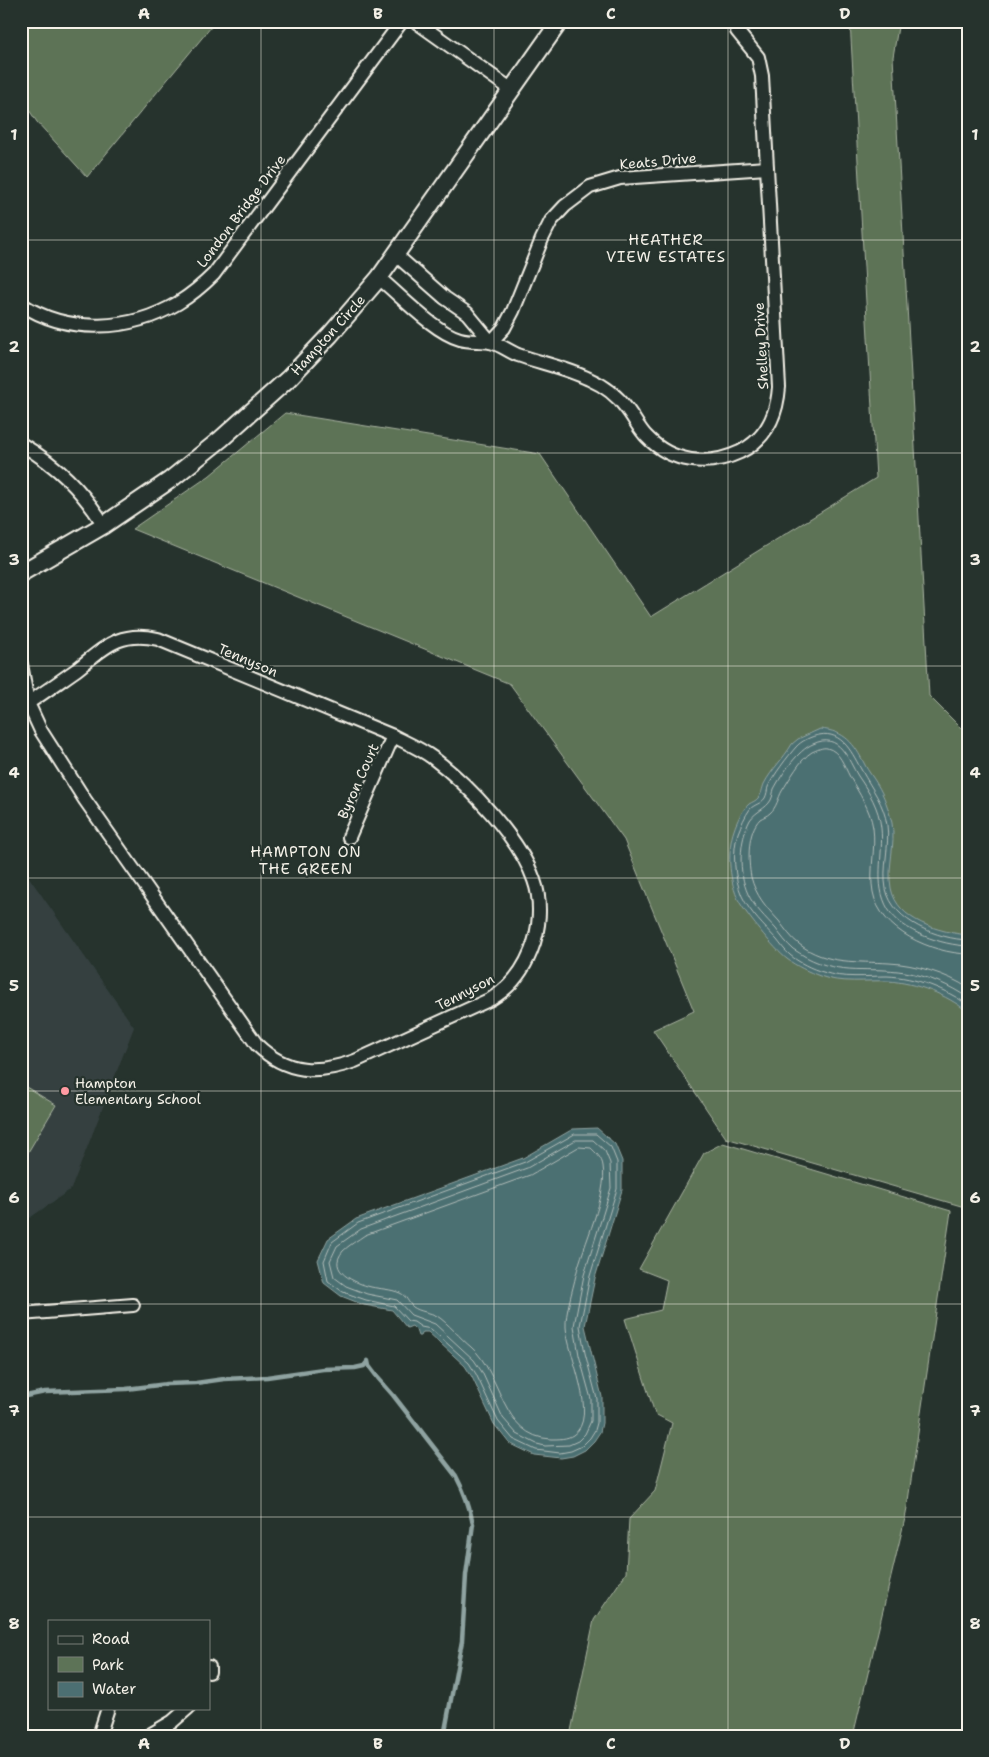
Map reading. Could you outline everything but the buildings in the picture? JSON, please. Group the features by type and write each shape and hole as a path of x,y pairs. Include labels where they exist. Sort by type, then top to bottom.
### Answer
{"street":[{"name":"London Bridge Drive","path":"21,304 52,319 77,324 105,326 141,320 168,309 186,298 214,274 402,21"},
{"path":"415,21 512,90"},
{"name":"Hampton Circle","path":"21,573 104,525 170,480 245,418 289,378 330,335 379,278 560,21"},
{"name":"Shelley Drive","path":"379,278 425,318 442,330 460,339 491,342 516,354 588,378 609,389 656,446 681,459 698,462 710,461 733,455 748,448 766,431 774,416 780,388 762,76 758,57 737,31"},
{"name":"Keats Drive","path":"491,342 504,328 513,311 542,238 552,221 565,206 590,187 620,178 767,168"},
{"name":"Shelley Drive","path":"396,255 446,298 467,313 491,342"},
{"path":"21,444 42,457 77,487 104,525"},
{"name":"Tennyson","path":"21,664 25,700 41,731 85,800 258,1045 270,1056 287,1065 307,1070 332,1068 355,1061 495,997 516,978 528,958 537,931 539,915 538,896 534,880 526,862 504,827 447,769 417,748 394,736 158,639 141,636 108,644 52,687 25,700"},
{"name":"Byron Court","path":"349,837 394,736"},
{"path":"21,1314 134,1305"},
{"path":"99,1736 107,1710"},
{"path":"148,1736 172,1722 186,1710"}],"shaded area":[{"name":"Hampton Elementary School","path":"21,866 134,1027 71,1189 21,1224"}],"green space":[{"path":"21,21 216,21 87,177 37,122 21,98"},
{"path":"850,21 899,21 893,57 929,696 968,735 968,1208 726,1138 653,1030 694,1011 624,840 510,684 132,529 209,476 285,413 540,454 651,617 876,478"},
{"path":"21,1084 56,1105 21,1164"},
{"path":"723,1143 951,1211 906,1514 853,1736 570,1736 594,1620 626,1573 629,1519 655,1491 672,1423 655,1414 625,1319 661,1310 667,1280 639,1269 704,1153"}],"water":[{"path":"820,729 836,732 853,744 882,793 893,831 890,872 891,888 895,899 902,909 911,917 933,928 968,935 968,1012 930,990 909,984 888,981 836,980 807,971 791,962 775,947 759,930 740,903 734,889 730,864 730,846 738,819 746,806 759,796 767,779 792,744 798,739"},
{"path":"597,1128 615,1144 622,1161 622,1190 595,1278 585,1326 602,1397 602,1423 600,1432 594,1441 585,1450 573,1456 561,1458 534,1455 509,1443 494,1424 465,1366 428,1332 423,1332 421,1336 418,1336 412,1326 407,1328 392,1310 364,1305 341,1296 324,1283 318,1260 328,1239 356,1219 523,1158 573,1129"}],"waterway":[{"path":"21,1397 45,1392 126,1389 224,1379 267,1377 323,1369 355,1368 364,1366 368,1361 369,1366 378,1378 456,1476 462,1488 473,1524 466,1575 462,1641 444,1736"}],"place":[{"name":"Hampton Elementary School","path":"65,1091"}],"district":[{"name":"HEATHER VIEW ESTATES","path":"666,248"},
{"name":"HAMPTON ON THE GREEN","path":"306,860"}]}
